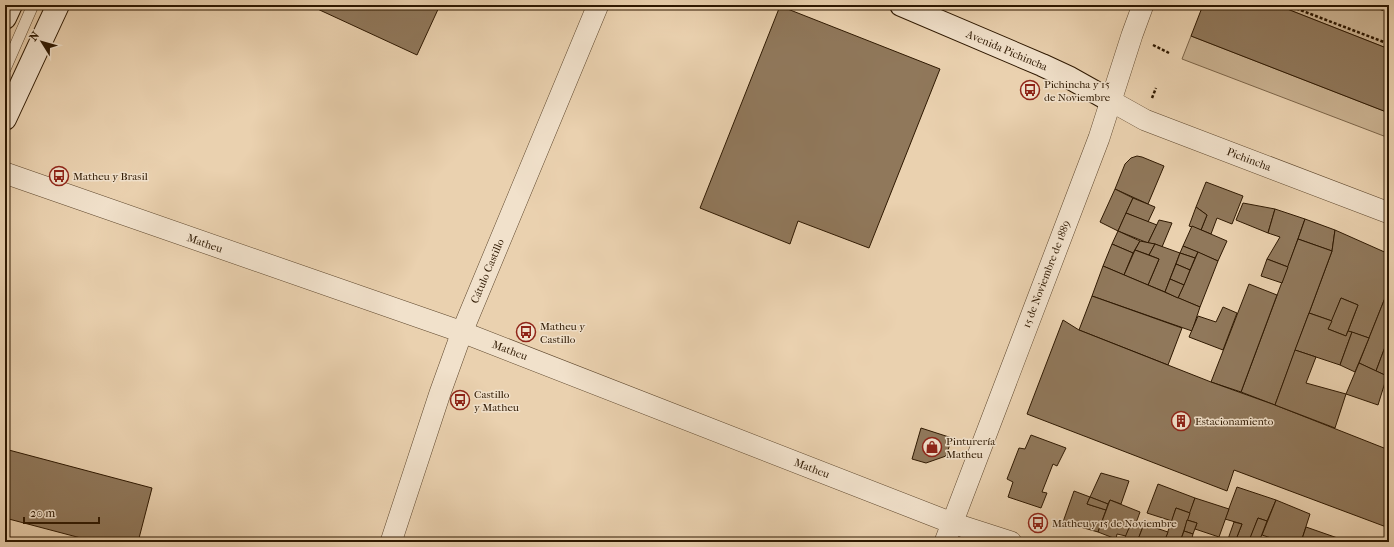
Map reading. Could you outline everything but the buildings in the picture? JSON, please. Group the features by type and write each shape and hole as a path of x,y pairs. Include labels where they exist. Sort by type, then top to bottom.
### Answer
{"street":[{"path":"5,18 11,5"},
{"path":"5,119 58,5"},
{"name":"Cátulo Castillo","path":"392,542 438,400 462,332 598,5"},
{"name":"Avenida Pichincha","path":"900,5 1042,65 1070,78 1111,101"},
{"name":"15 de Noviembre de 1889","path":"944,542 1099,138 1132,34 1143,5"},
{"name":"Pichincha","path":"1111,101 1144,120 1389,213"},
{"name":"Matheu","path":"5,174 462,332 952,522 1011,542"}],"lane":[{"path":"5,69 33,5"}],"path":[{"path":"1287,5 1389,44"},
{"path":"1371,5 1389,12"}],"shaded area":[{"path":"1277,5 1389,5 1389,49"},
{"path":"1191,36 1389,113 1389,138 1182,59"}],"place":[{"name":"Pichincha y 15 de Noviembre","path":"1030,90"},
{"name":"Matheu y Brasil","path":"59,176"},
{"name":"Matheu y Castillo","path":"526,332"},
{"name":"Castillo y Matheu","path":"460,400"},
{"name":"Estacionamiento","path":"1181,421"},
{"name":"Pinturería Matheu","path":"932,447"},
{"name":"Matheu y 15 de Noviembre","path":"1038,523"}]}
